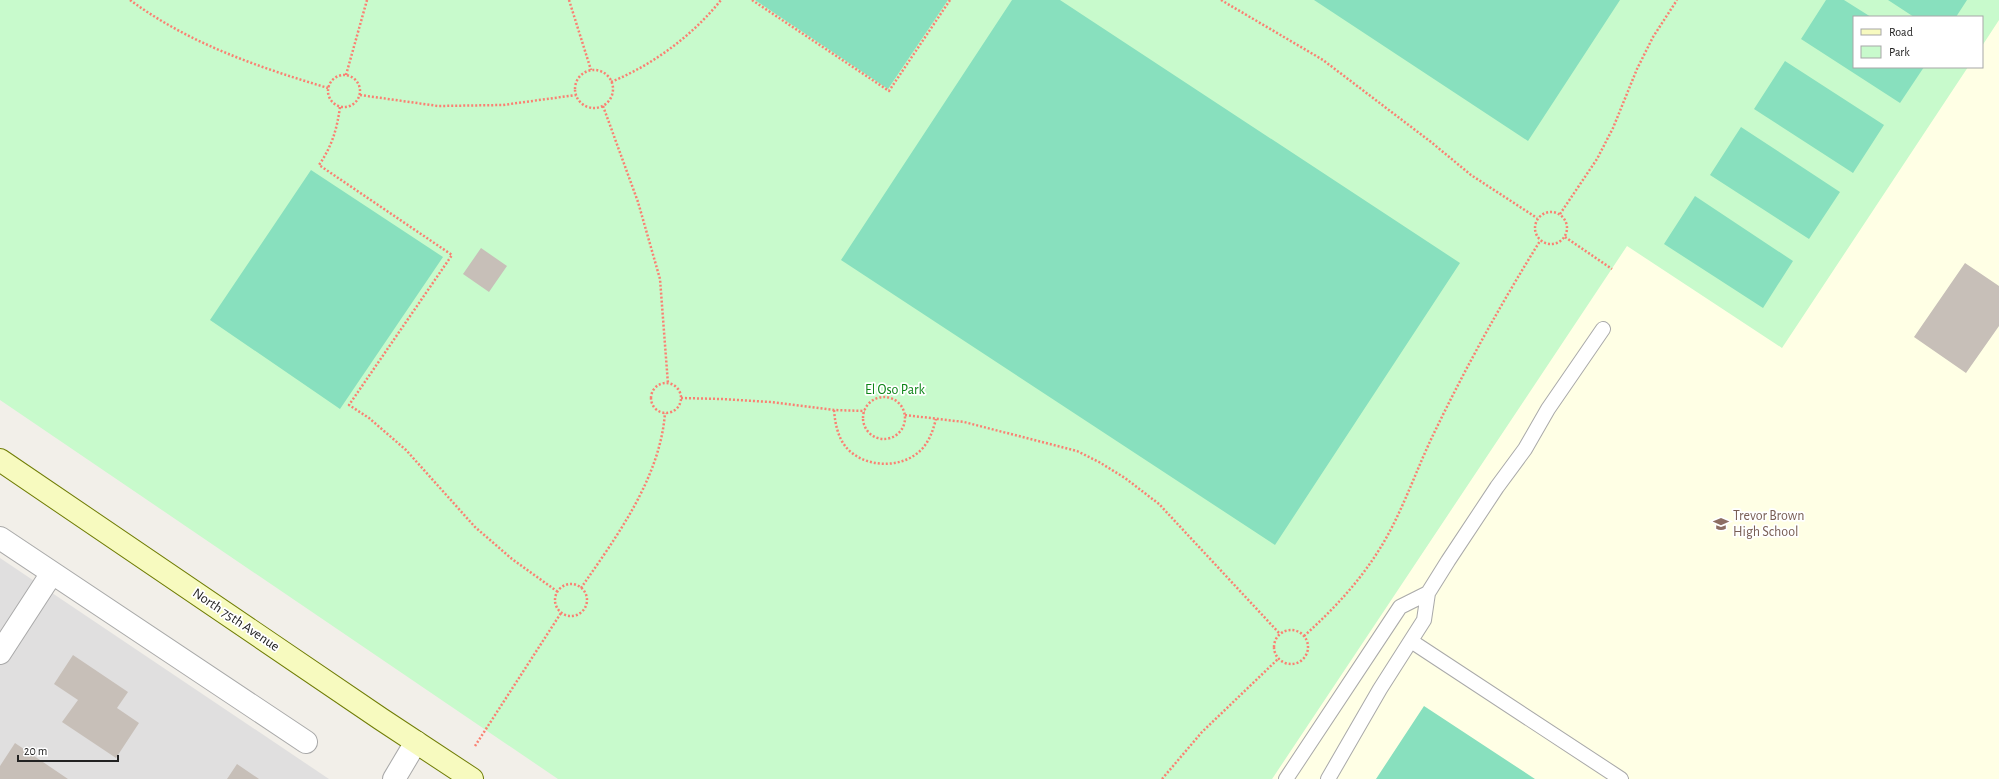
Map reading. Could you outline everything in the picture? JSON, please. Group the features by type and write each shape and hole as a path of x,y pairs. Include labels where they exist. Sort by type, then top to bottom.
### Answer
{"main road":[{"name":"North 75th Avenue","path":"0,460 466,775"}],"street":[{"path":"0,538 306,742"},
{"path":"0,653 52,573"},
{"path":"394,779 416,742"}],"lane":[{"path":"1328,779 1380,689 1424,620 1428,593 1497,487 1525,450 1548,409 1603,329"},
{"path":"1286,779 1400,608 1428,593"},
{"path":"1411,641 1621,779"}],"path":[{"path":"130,0 163,22 214,48 266,70 328,88"},
{"path":"346,75 358,26 367,0"},
{"path":"569,0 591,70"},
{"path":"611,82 652,62 691,33 722,0"},
{"path":"752,0 889,91 950,0"},
{"path":"1221,0 1323,60 1471,174 1537,218"},
{"path":"1560,214 1597,159 1613,128 1637,69 1653,37 1677,0"},
{"path":"591,70 603,73 611,82 613,87 611,98 603,106 598,108 587,107 578,100 576,95 576,82 585,72 591,70"},
{"path":"346,75 356,79 361,90 355,104 345,108 332,102 329,98 328,88 332,80 336,77 346,75"},
{"path":"360,95 438,106 503,105 576,95"},
{"path":"603,106 638,202 660,279 668,384"},
{"path":"340,107 335,135 329,151 319,165 452,255 349,405 369,418 406,450 475,527 512,559 558,592"},
{"path":"1550,211 1560,214 1567,222 1568,230 1565,237 1552,245 1540,241 1534,230 1537,218 1550,211"},
{"path":"1565,237 1612,269"},
{"path":"1304,636 1351,589 1379,549 1402,506 1434,431 1493,321 1540,241"},
{"path":"668,384 678,389 681,398 676,409 665,413 654,408 652,397 654,389 668,384"},
{"path":"681,398 770,402 834,410 865,411"},
{"path":"887,398 893,399 899,403 905,415 905,422 898,434 892,438 878,439 872,436 864,425 865,411 868,404 874,400 887,398"},
{"path":"834,410 836,427 843,444 856,455 872,463 889,464 906,460 921,450 931,436 936,419"},
{"path":"581,588 617,534 643,489 661,438 665,413"},
{"path":"905,415 964,422 1077,451 1125,478 1159,504 1280,634"},
{"path":"573,584 581,588 587,600 582,612 570,616 561,612 557,606 556,599 558,592 568,585 573,584"},
{"path":"466,775 561,612"},
{"path":"1289,629 1300,632 1304,636 1308,647 1304,657 1294,663 1283,662 1278,659 1274,649 1274,643 1280,634 1289,629"},
{"path":"1162,779 1202,732 1278,659"}],"shaded area":[{"name":"Trevor Brown High School","path":"1790,0 1999,0 1999,779 1272,779"},
{"path":"0,558 329,779 0,779"}],"green space":[{"name":"El Oso Park","path":"0,0 1999,0 1999,20 1983,44 1983,16 1853,16 1853,68 1967,68 1782,348 1627,246 1272,779 558,779 0,400"},
{"path":"755,0 948,0 888,89"},
{"path":"1012,0 1060,0 1460,263 1275,545 841,260"},
{"path":"1314,0 1620,0 1528,141"},
{"path":"1826,0 1844,0 1869,16 1853,16 1853,68 1923,68 1900,103 1801,39"},
{"path":"1888,0 1967,0 1957,16 1912,16"},
{"path":"1785,61 1884,125 1853,173 1754,109"},
{"path":"1741,127 1840,192 1809,239 1710,175"},
{"path":"311,170 443,257 340,409 210,320"},
{"path":"1695,196 1793,261 1763,308 1664,244"},
{"path":"1424,706 1535,779 1376,779"}],"building":[{"path":"481,248 507,266 489,292 463,274"},
{"path":"1965,263 1999,286 1999,326 1966,373 1914,337"},
{"path":"73,655 128,692 117,708 139,723 116,758 62,722 78,700 54,684"},
{"path":"15,743 68,779 0,779 0,766"},
{"path":"237,764 259,779 227,779"}],"place":[{"name":"Trevor Brown High School","path":"1721,524"}]}
